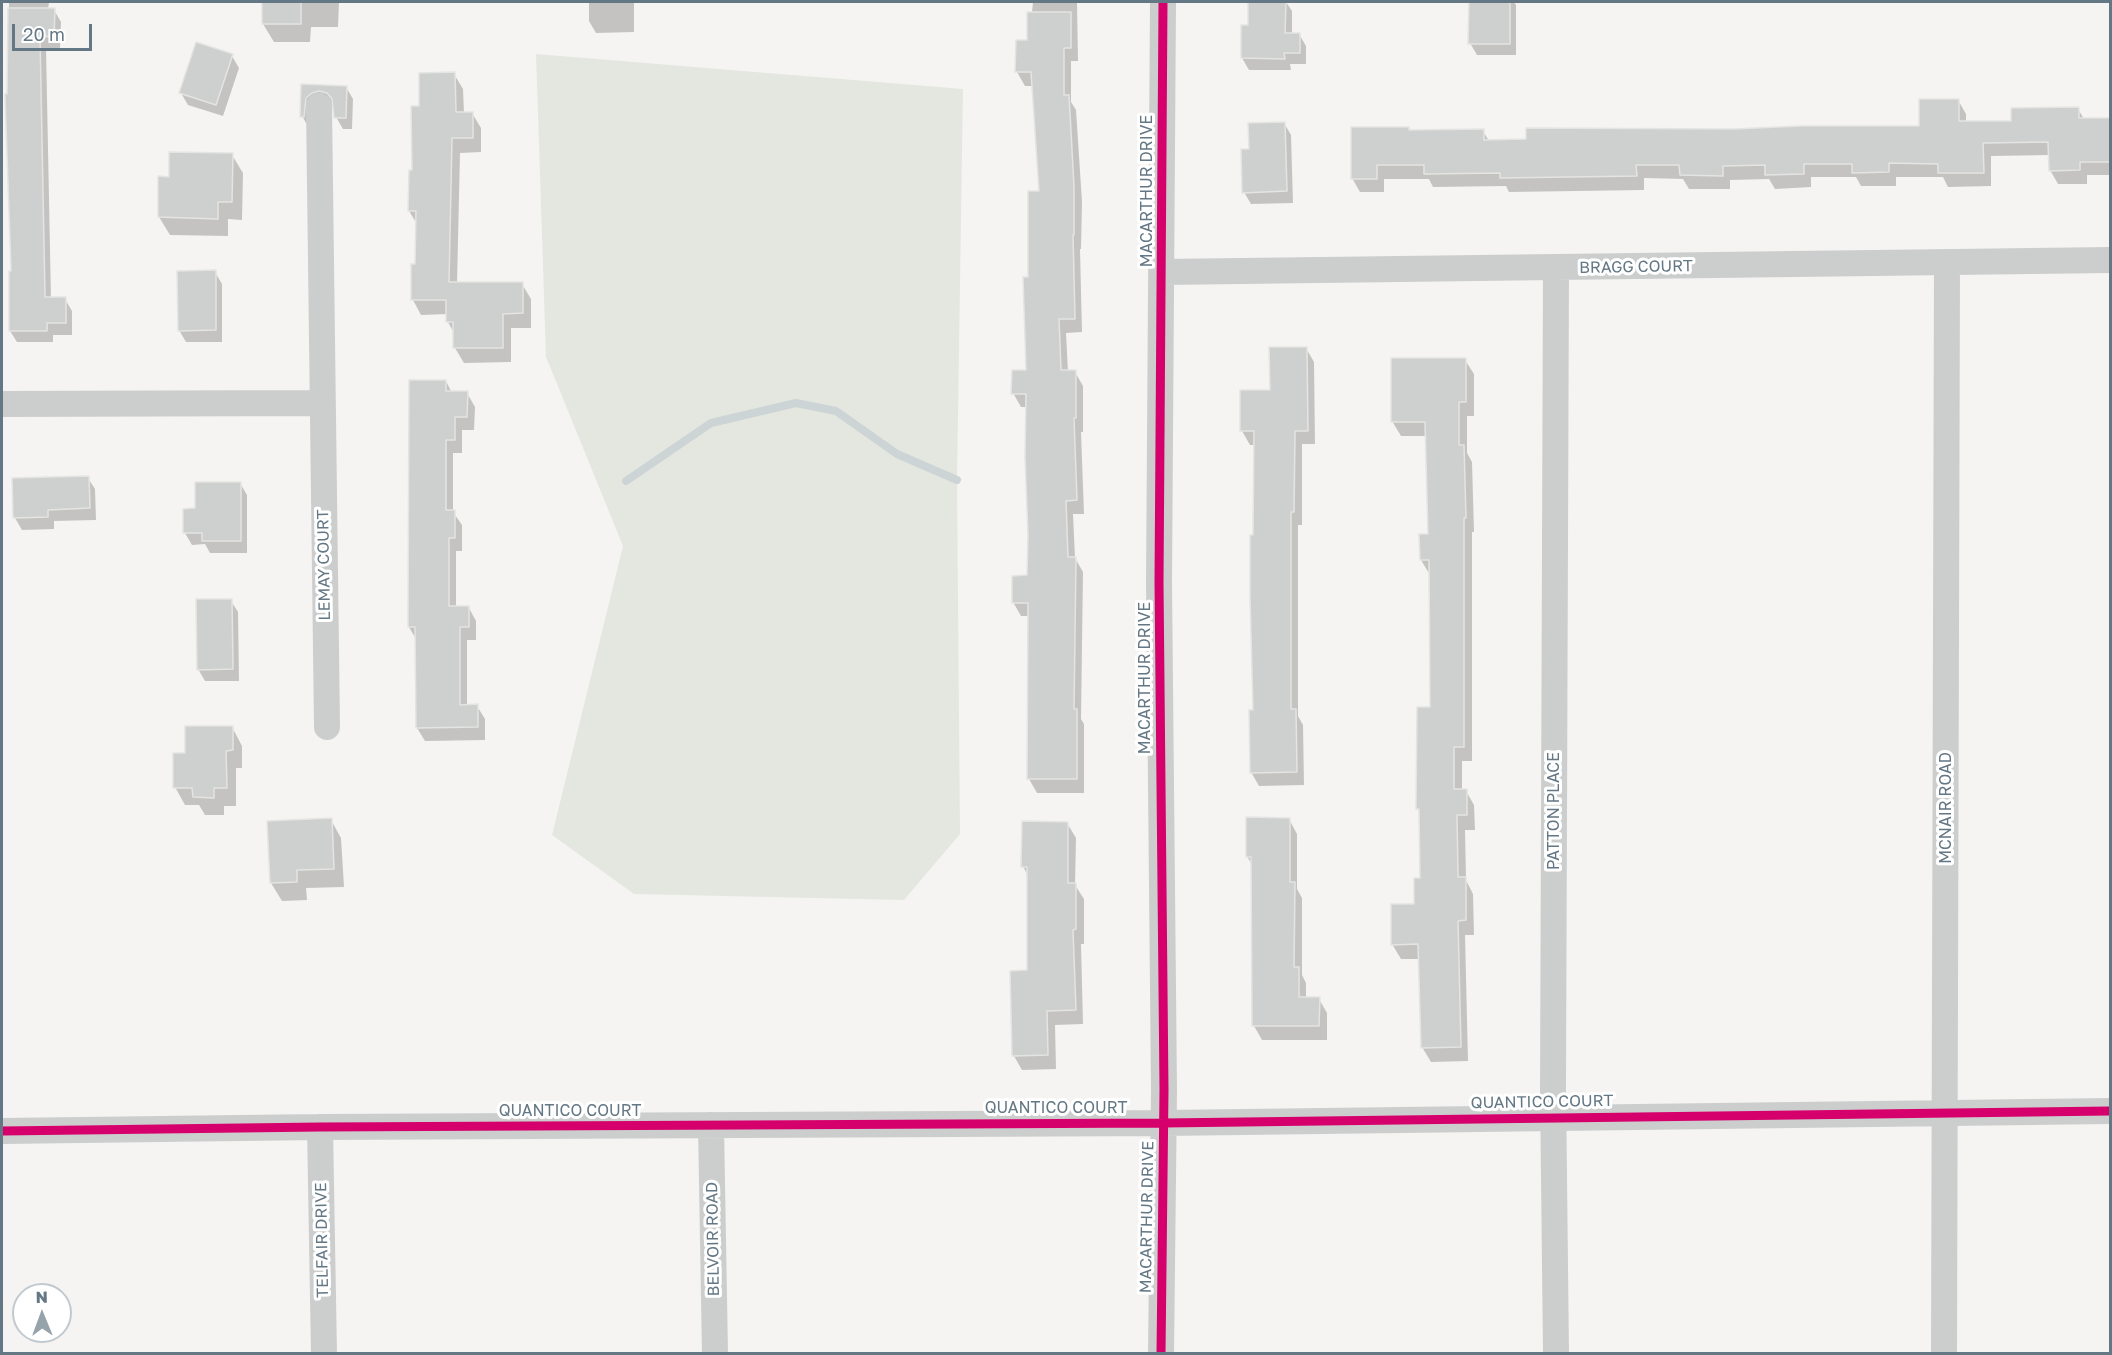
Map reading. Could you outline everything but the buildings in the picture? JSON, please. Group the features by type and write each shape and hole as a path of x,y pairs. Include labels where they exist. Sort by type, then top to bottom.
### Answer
{"street":[{"name":"MACARTHUR DRIVE","path":"1161,1353 1164,1122 1159,582 1163,2"},
{"name":"LEMAY COURT","path":"320,106 327,727"},
{"name":"BRAGG COURT","path":"1162,273 2110,260"},
{"name":"MCNAIR ROAD","path":"1944,1353 1947,262"},
{"name":"PATTON PLACE","path":"1556,269 1554,1117 1556,1353"},
{"path":"2,404 322,403"},
{"name":"QUANTICO COURT","path":"2,1131 1164,1122 2110,1111"},
{"name":"BELVOIR ROAD","path":"711,1125 714,1353"},
{"name":"TELFAIR DRIVE","path":"320,1127 324,1353"}],"shaded area":[{"path":"536,54 963,89 957,480 960,834 904,900 634,894 552,835 623,546 546,357"}],"waterway":[{"path":"626,481 711,423 796,403 836,411 897,454 957,480"}],"cycle path":[{"path":"1161,1354 1164,1090 1159,582 1163,2"},
{"path":"2,1131 320,1127 1164,1123 2110,1111"}]}
